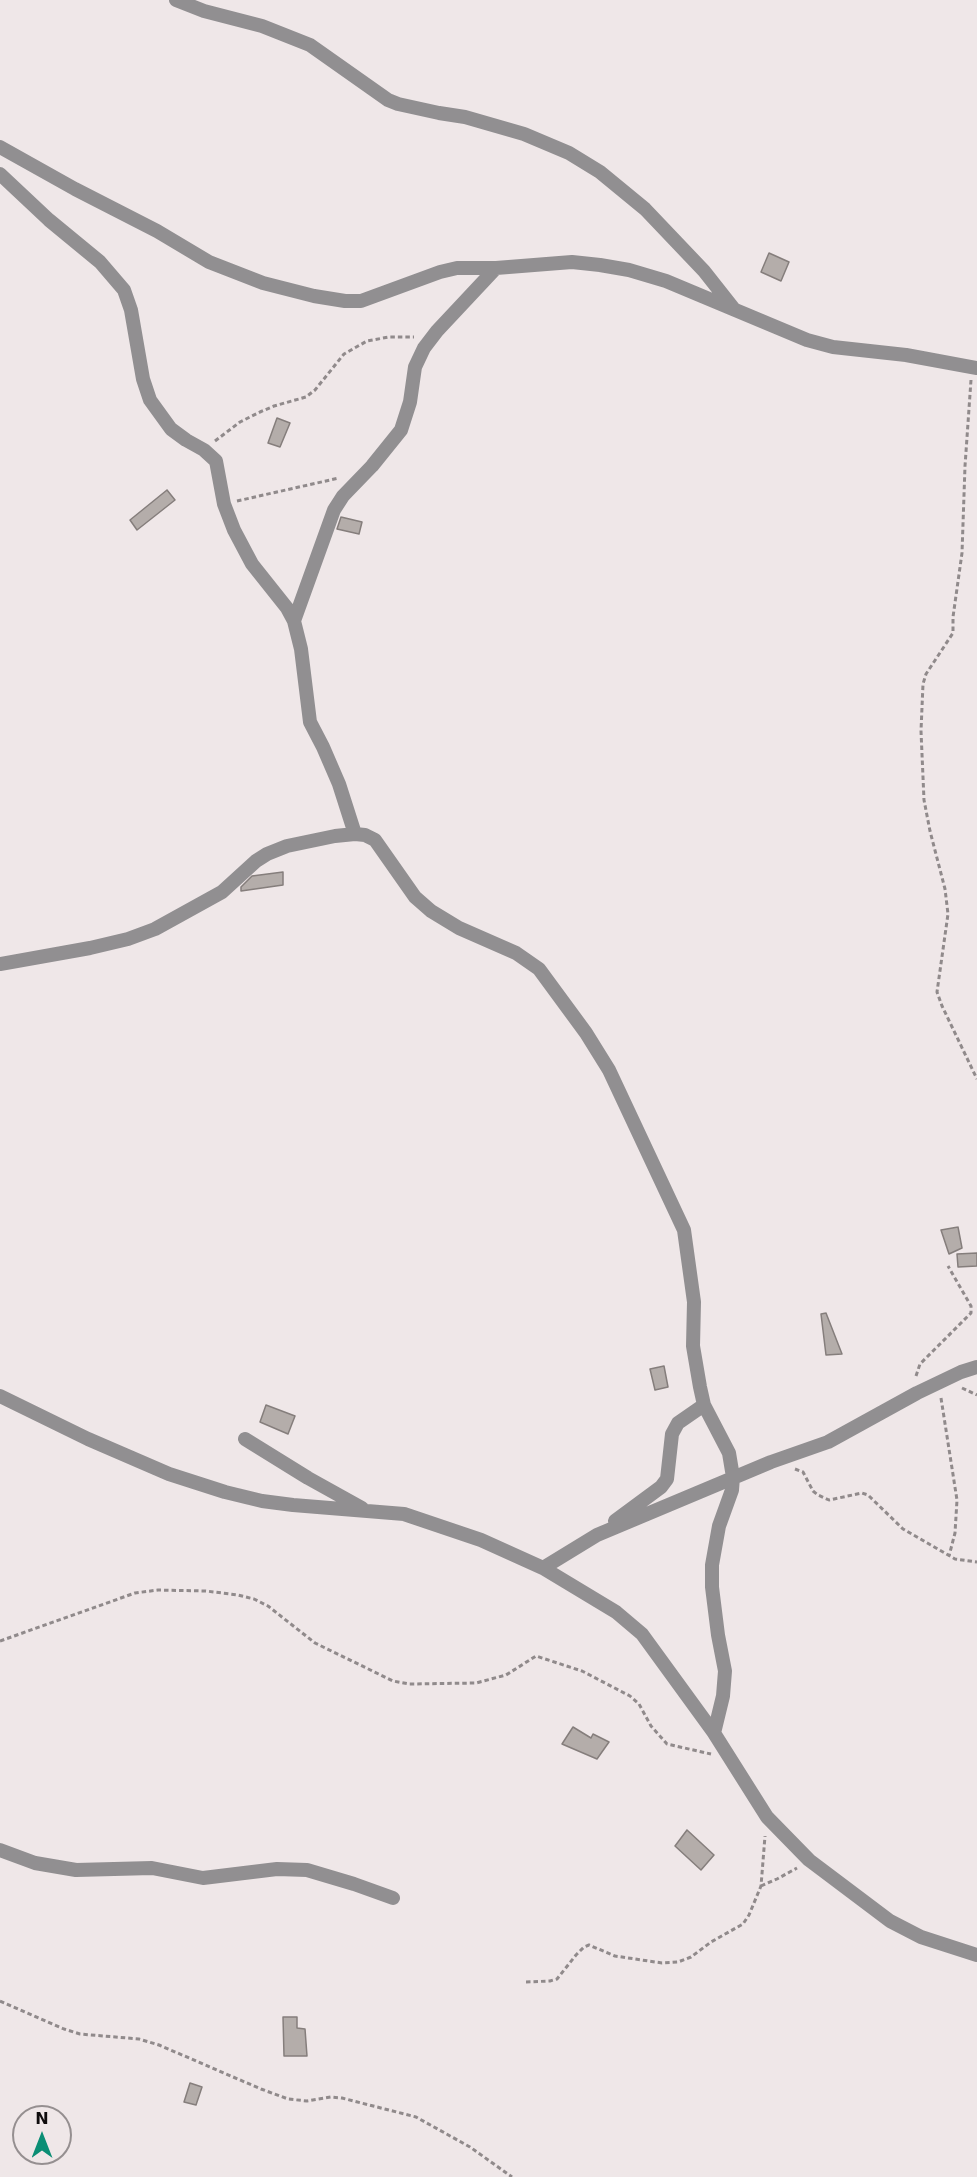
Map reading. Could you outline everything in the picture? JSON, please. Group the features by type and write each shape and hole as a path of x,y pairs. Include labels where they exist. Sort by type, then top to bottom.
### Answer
{"street":[{"path":"176,0 204,11 262,26 310,45 388,100 398,104 465,117 524,134 569,153 600,172 645,209 704,271 735,310"},
{"path":"0,147 157,231 209,262 263,283 314,296 362,301 457,268 496,268 572,262 619,268 666,280 807,340 833,347 906,355 975,367"},
{"path":"0,174 116,279 124,290 131,310 143,379 150,400 171,429 204,450 216,461 224,504 234,530 247,556 287,608 294,621 301,649 309,722 339,784 355,834"},
{"path":"294,621 334,510 401,430 411,402 415,367 432,338 496,268"},
{"path":"0,964 128,939 155,929 222,892 267,854 295,844 355,834 365,835 375,840 415,897 431,911 459,928 516,953 538,969 592,1042 609,1070 684,1230 694,1302 693,1346 705,1405 729,1453 733,1477 728,1502 719,1526 712,1565 712,1587 725,1671 723,1696 714,1733"},
{"path":"597,1535 733,1477 828,1442 917,1393 961,1372 977,1368"},
{"path":"0,1396 88,1439 159,1470 225,1492 262,1500 413,1516 481,1540 543,1568 609,1607 642,1634 714,1733 767,1817 809,1860 890,1921 921,1938 977,1955"},
{"path":"543,1568 597,1535 661,1487 667,1479 672,1434 678,1423 705,1405"},
{"path":"245,1439 328,1490 367,1510"},
{"path":"0,1850 35,1863 76,1870 152,1868 202,1878 277,1869 307,1870 393,1898"}],"path":[{"path":"204,450 240,422 274,406 306,397 315,390 344,354 367,341 389,337 432,338"},
{"path":"975,367 971,382 965,466 963,552 953,617 953,633 926,674 923,684 921,731 924,800 945,889 948,914 937,992 977,1079"},
{"path":"224,504 338,478 361,477"},
{"path":"917,1393 917,1369 920,1364 971,1312 971,1306 948,1266"},
{"path":"937,1384 946,1425 957,1500 955,1533 950,1556"},
{"path":"771,1462 800,1470 806,1476 813,1491 829,1500 861,1493 868,1495 903,1528 950,1556 968,1562 977,1562"},
{"path":"0,1641 135,1593 174,1590 238,1595 268,1606 315,1643 393,1682 409,1684 476,1683 506,1675 531,1658 540,1657 582,1671 630,1696 639,1704 651,1726 667,1744 730,1759"},
{"path":"526,1982 557,1979 576,1955 589,1945 615,1956 678,1962 691,1957 711,1942 743,1924 749,1915 760,1886 767,1817"},
{"path":"760,1886 809,1860"},
{"path":"0,2001 81,2034 140,2039 159,2045 288,2099 307,2101 331,2097 342,2098 416,2116 470,2147 512,2177"}],"building":[{"path":"769,253 789,262 781,281 761,272"},
{"path":"277,418 290,423 280,447 268,443"},
{"path":"167,490 175,500 137,530 130,520"},
{"path":"341,517 362,522 359,534 337,529"},
{"path":"283,872 283,885 241,891 241,887 252,876"},
{"path":"958,1227 962,1248 949,1254 941,1230"},
{"path":"977,1253 977,1266 958,1267 957,1254"},
{"path":"826,1313 842,1354 826,1355 821,1314"},
{"path":"664,1366 668,1387 655,1390 650,1369"},
{"path":"266,1405 295,1416 288,1434 260,1422"},
{"path":"573,1727 591,1738 593,1734 609,1742 597,1759 562,1744"},
{"path":"687,1830 714,1855 701,1870 675,1846"},
{"path":"283,2017 297,2017 297,2028 305,2029 307,2056 284,2056"},
{"path":"190,2083 202,2087 196,2105 184,2102"}]}
